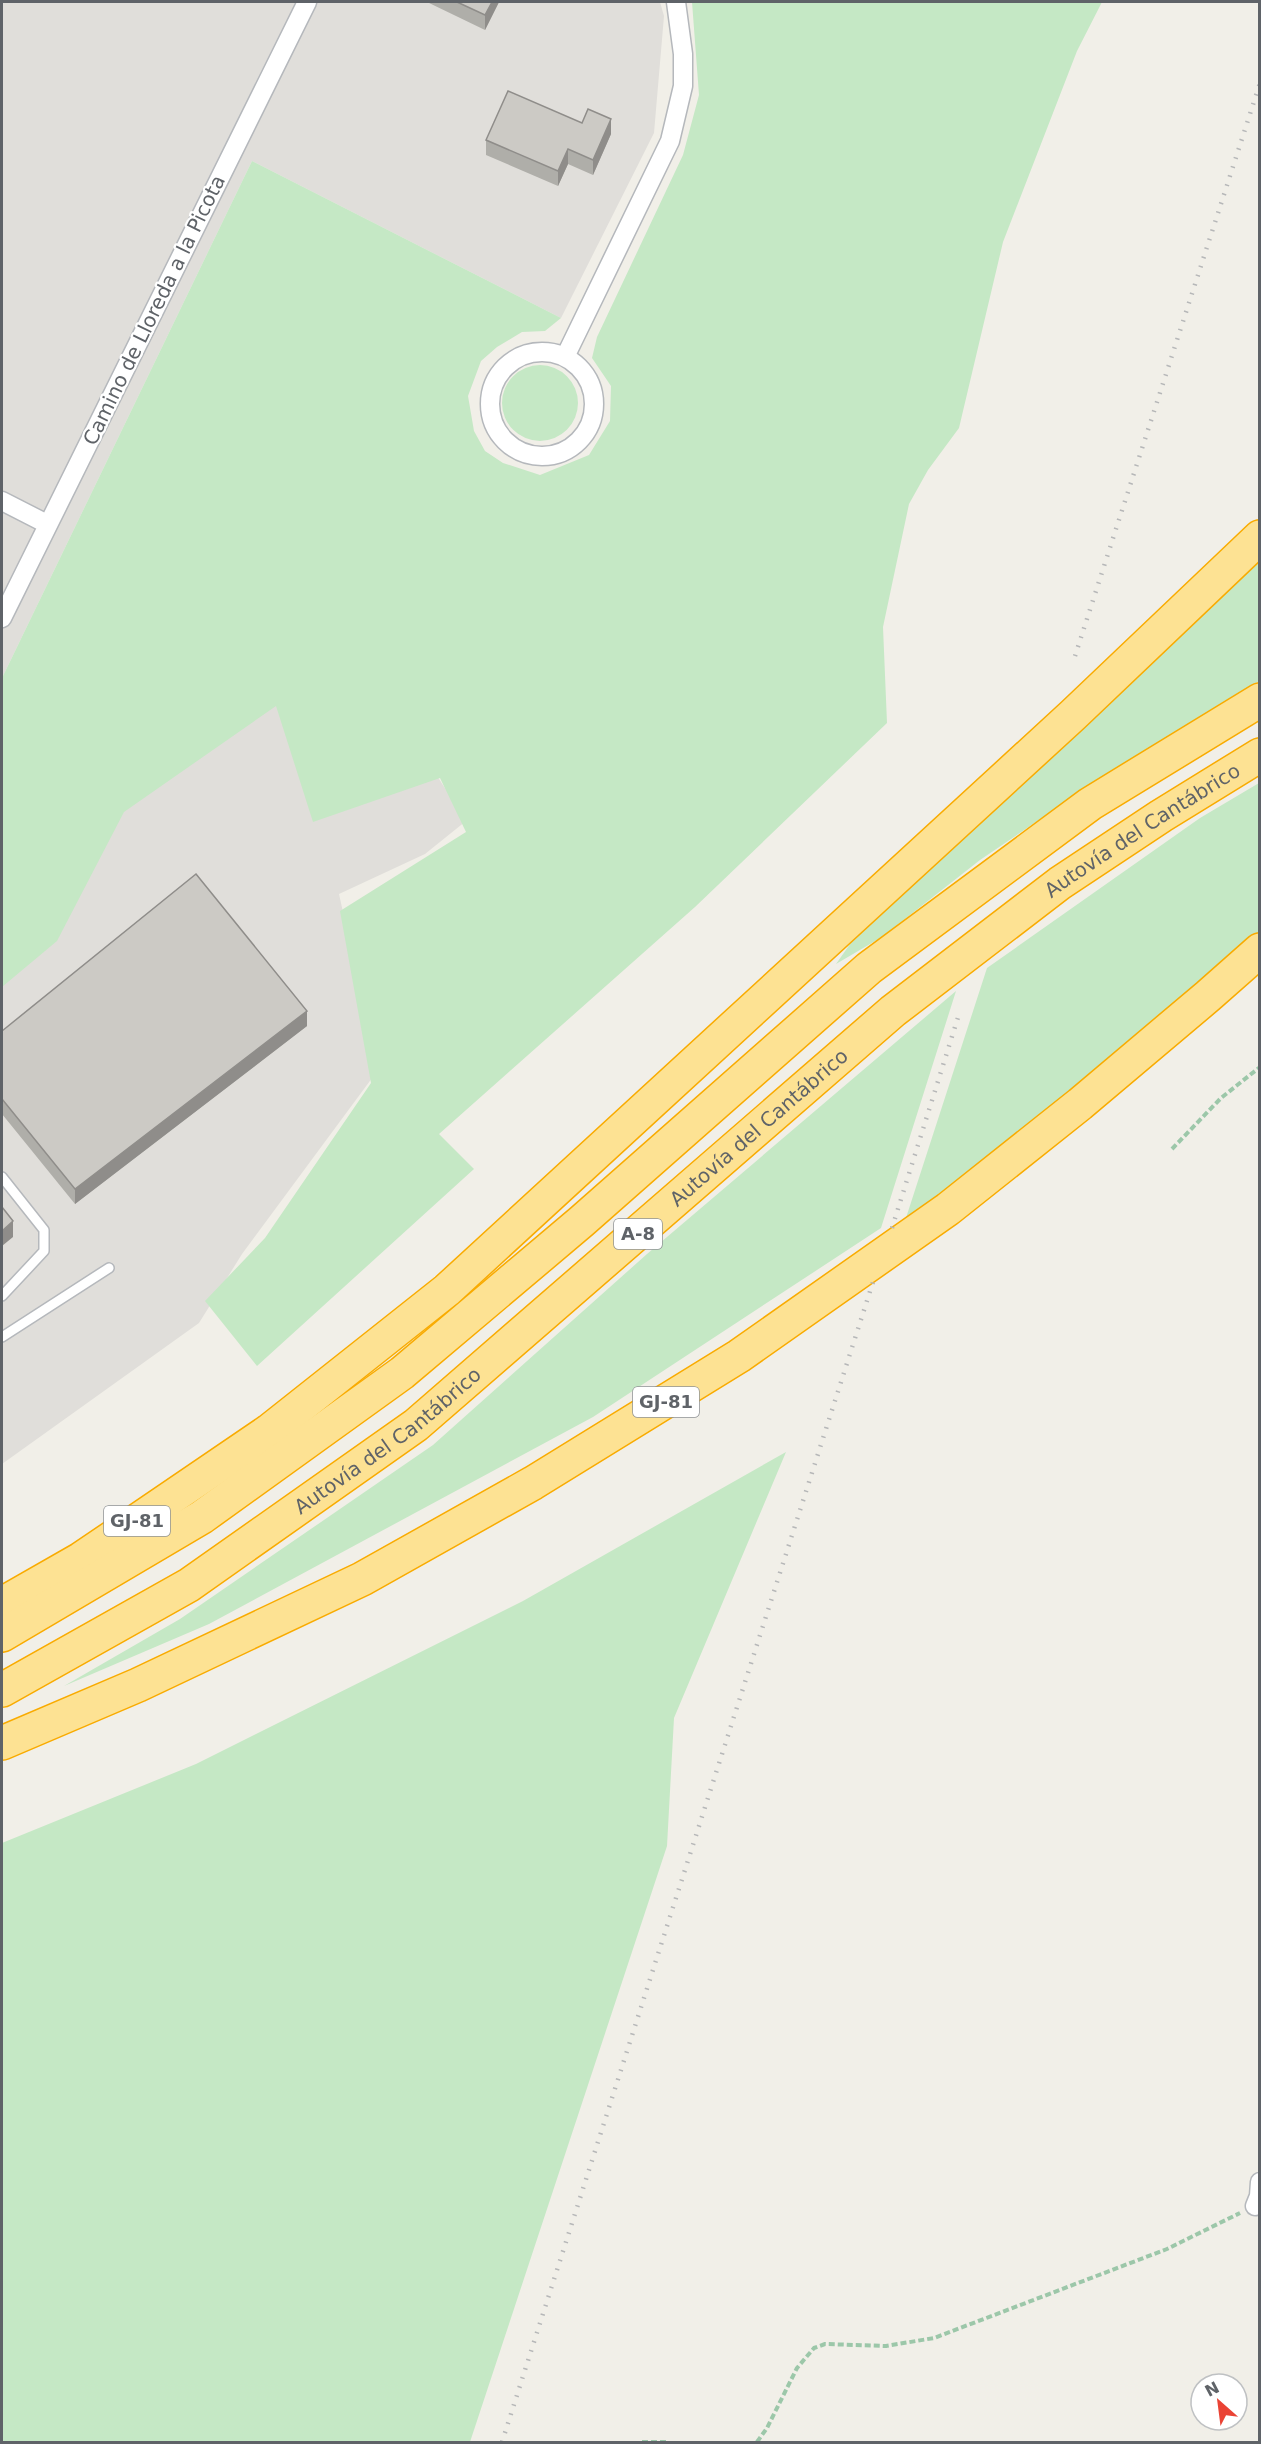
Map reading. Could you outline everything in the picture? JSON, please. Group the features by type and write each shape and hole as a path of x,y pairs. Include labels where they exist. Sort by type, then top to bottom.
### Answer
{"highway":[{"name":"GJ-81","path":"2,1604 81,1560 269,1431 447,1290 1064,723 1257,539"},
{"name":"A-8","path":"2,1635 202,1517 402,1374 582,1221 869,968 1090,804 1260,700"},
{"name":"Autovía del Cantábrico","path":"2,1690 189,1585 416,1425 893,1011 1060,883 1161,816 1260,755"},
{"name":"GJ-81","path":"2,1743 138,1686 362,1579 533,1483 739,1356 948,1209 1088,1097 1260,950"}],"street":[{"name":"Camino de Lloreda a la Picota","path":"2,618 307,2"},
{"path":"565,357 670,141 683,86 683,54 676,2"},
{"path":"532,352 549,352 565,357 579,368 589,382 594,399 592,417 585,433 572,446 556,454 539,456 521,452 507,443 496,430 490,415 490,398 494,382 503,368 516,358 532,352"},
{"path":"2,501 47,524"},
{"path":"1255,2206 1259,2196 1260,2182"}],"lane":[{"path":"2,1178 44,1230 44,1251 2,1296"},
{"path":"2,1337 109,1268"}],"path":[{"path":"1172,1149 1221,1098 1260,1067"},
{"path":"757,2442 767,2428 797,2368 814,2348 825,2344 886,2346 934,2338 1167,2249 1255,2206"},
{"path":"642,2442 666,2442"}],"shaded area":[{"path":"2,2 660,2 664,16 654,133 561,318 252,161 2,678"},
{"path":"275,699 432,768 466,821 425,854 339,894 378,1070 242,1254 199,1323 2,1464 2,980 121,797"}],"green space":[{"path":"692,2 1102,2 1077,51 1003,242 959,428 928,470 909,504 883,627 887,723 695,907 439,1134 474,1169 257,1366 205,1301 265,1238 371,1083 340,911 466,832 440,778 313,822 276,706 124,812 57,941 2,987 2,678 252,161 561,318 545,331 522,332 497,347 481,361 468,396 474,431 485,451 503,463 540,475 589,455 610,421 611,386 592,358 597,337 683,155 699,95"},
{"path":"540,365 555,368 567,376 575,388 578,403 575,418 567,430 555,438 540,441 525,438 513,430 505,418 502,403 505,388 513,376 525,368"},
{"path":"1259,561 1259,681 1111,771 980,860 882,937 836,964 867,920 1145,669"},
{"path":"1259,783 1259,933 1088,1079 904,1224 987,968 1200,818"},
{"path":"956,991 881,1228 593,1417 209,1624 64,1686 180,1619 433,1445 647,1254"},
{"path":"786,1452 674,1718 667,1846 470,2442 2,2442 2,1843 196,1764 523,1601"}],"building":[{"path":"457,2 492,2 485,15"},
{"path":"508,91 582,123 588,109 611,119 593,160 568,149 558,171 486,140"},
{"path":"196,874 307,1011 75,1189 2,1099 2,1031"},
{"path":"2,1207 13,1221 2,1231"}],"railway":[{"path":"1075,656 1260,83"},
{"path":"892,1228 960,1011"},
{"path":"502,2442 873,1282"}]}
